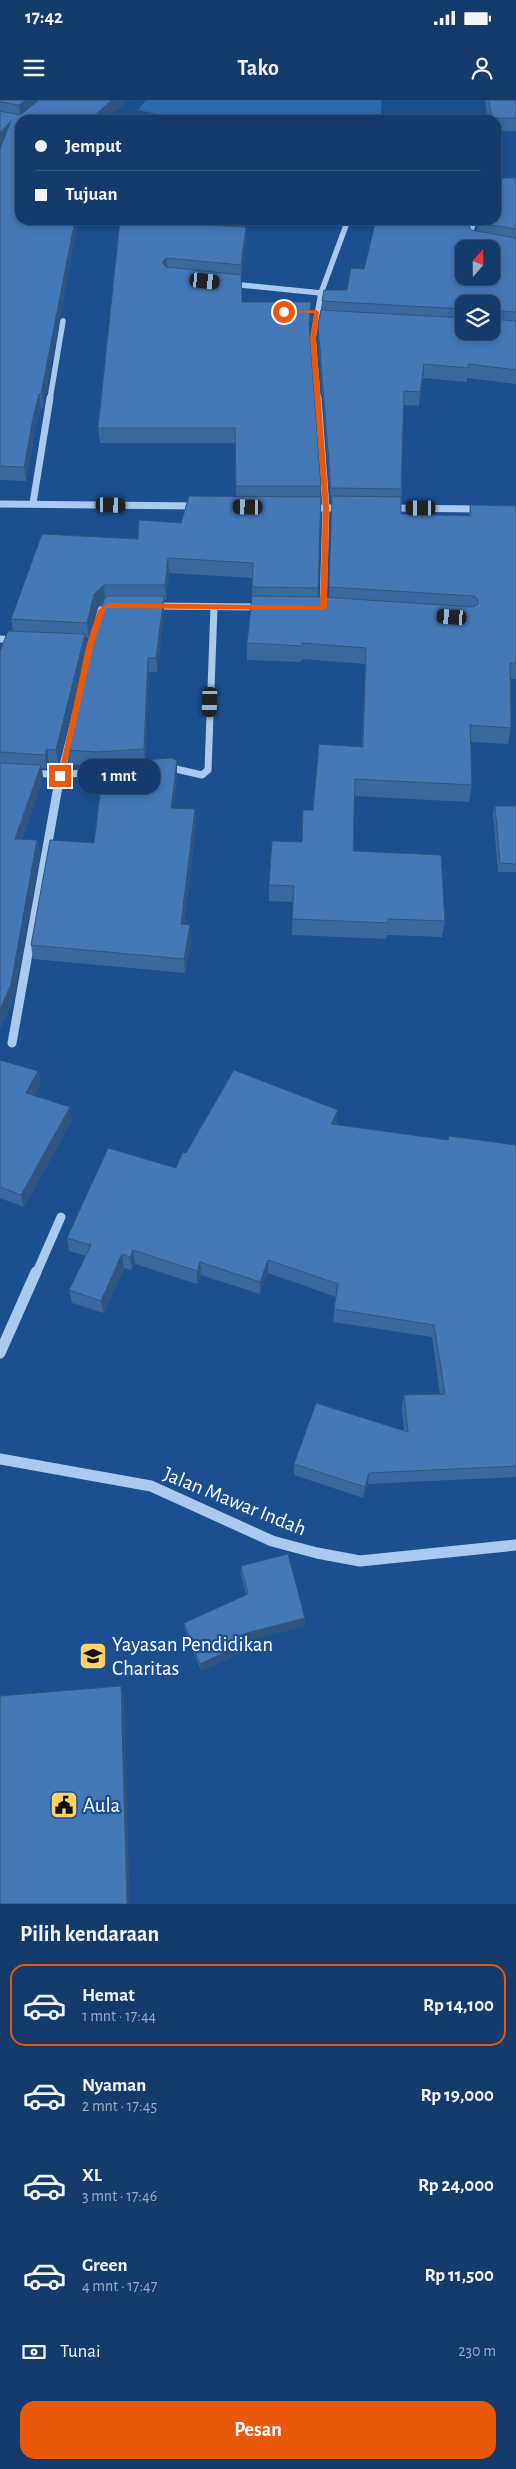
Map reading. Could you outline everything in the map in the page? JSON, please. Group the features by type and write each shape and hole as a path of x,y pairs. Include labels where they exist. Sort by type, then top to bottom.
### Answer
{"street":[{"path":"323,608 326,508 316,398 313,338 320,293 346,225"},
{"path":"473,225 470,234 474,240"},
{"path":"224,283 320,293"},
{"path":"307,312 325,319"},
{"path":"33,504 63,321"},
{"path":"0,504 209,506"},
{"path":"297,508 346,508"},
{"path":"386,508 486,509"},
{"path":"12,1044 60,776 91,643 101,610 108,605 118,605"},
{"path":"147,606 274,607"},
{"path":"157,767 173,767 202,775 208,770 214,607"},
{"path":"314,608 333,608"},
{"path":"0,639 27,640"},
{"path":"82,643 91,643"},
{"path":"26,773 60,776 119,770"},
{"path":"0,1353 61,1217"},
{"name":"Jalan Mawar Indah","path":"0,1459 150,1486 272,1541 317,1553 360,1561 516,1545"}],"shaded area":[{"path":"146,100 382,100 380,115 162,115 138,110"}],"building":[{"path":"0,100 26,100 19,105 0,102"},
{"path":"39,100 112,100 95,115 20,115"},
{"path":"489,100 516,100 516,118 501,118 501,115 492,115"},
{"path":"0,111 20,115 15,115 15,225 74,225 41,394 39,394 33,418 24,467 0,466 0,149 11,121 0,133"},
{"path":"501,178 516,178 516,229 491,225 501,225"},
{"path":"119,225 246,227 241,265 167,258 162,262 166,267 241,275 242,302 311,302 309,323 321,486 236,486 235,428 98,428"},
{"path":"375,225 469,225 471,230 516,238 516,312 500,311 500,295 455,295 455,308 322,301 324,290 347,290 351,268 364,269"},
{"path":"321,310 455,317 455,340 500,340 500,320 516,321 516,370 469,364 468,368 424,364 420,392 404,391 401,489 331,488 318,325"},
{"path":"189,496 321,497 318,588 254,587 252,585 253,563 168,558 165,585 104,585 94,594 87,623 11,619 42,534 138,539 139,520 181,523"},
{"path":"332,496 401,497 401,514 471,516 470,505 516,506 516,663 510,663 511,728 470,725 472,785 355,779 353,851 441,855 445,921 388,919 388,923 292,919 294,886 269,885 272,841 302,842 303,810 313,810 319,744 363,747 366,648 302,643 302,646 247,643 252,596 323,597 473,607 478,604 478,599 474,596 329,587"},
{"path":"108,596 164,596 156,658 148,658 144,749 97,752 67,750 104,599"},
{"path":"8,631 85,634 56,750 47,749 45,755 0,752 0,651"},
{"path":"171,758 177,760 171,808 195,809 181,924 190,925 184,959 31,945 50,840 94,843 104,763"},
{"path":"0,763 41,765 15,839 37,840 11,984 0,1010"},
{"path":"495,806 516,806 516,864 500,863"},
{"path":"0,1060 38,1071 26,1093 70,1107 21,1195 0,1187"},
{"path":"234,1070 338,1110 331,1124 448,1140 449,1136 516,1145 516,1466 369,1473 365,1487 294,1464 316,1403 408,1432 404,1395 445,1394 434,1325 334,1309 338,1284 268,1260 260,1282 200,1262 197,1271 133,1250 130,1257 122,1254 101,1301 69,1290 91,1245 67,1238 108,1148 176,1168 183,1152 186,1153"},
{"path":"288,1554 305,1618 243,1634 247,1642 200,1664 184,1623 248,1594 241,1566"},
{"name":"Aula","path":"121,1686 127,1904 0,1904 0,1696"}],"place":[{"name":"Yayasan Pendidikan Charitas","path":"93,1656"},
{"name":"Aula","path":"64,1805"}],"route":[{"path":"60,776 91,643 101,610 104,607 108,605 323,608 326,508 316,398 313,338 316,312 284,312"}]}
